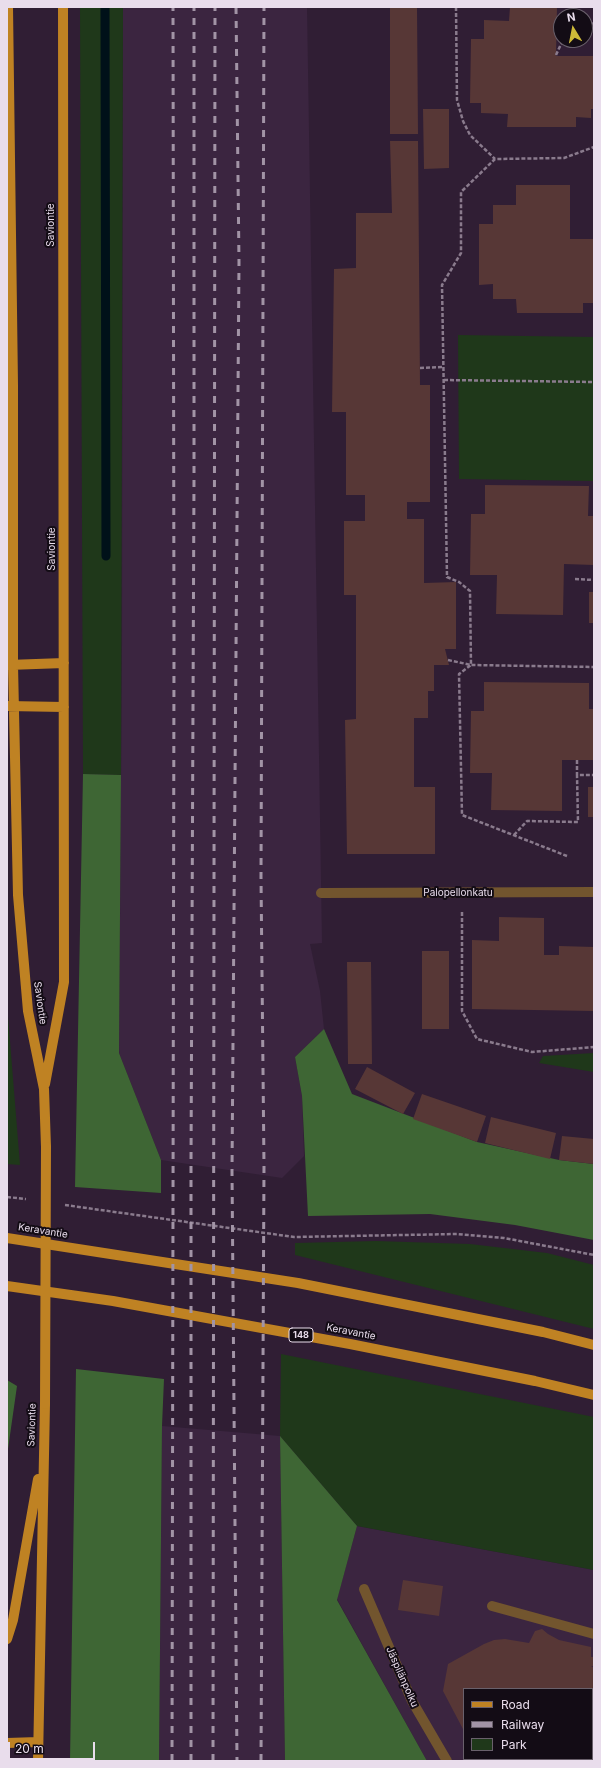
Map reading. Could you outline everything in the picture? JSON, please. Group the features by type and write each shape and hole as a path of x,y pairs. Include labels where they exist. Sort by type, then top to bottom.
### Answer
{"main road":[{"name":"Saviontie","path":"8,7 13,385 10,665 11,706 18,895 28,1011 44,1089 46,1146 45,1404 38,1761"},
{"name":"Saviontie","path":"44,1089 64,982 63,7"},
{"path":"7,427 13,385"},
{"path":"10,665 64,664"},
{"path":"11,706 64,707"},
{"name":"Keravantie","path":"7,1238 298,1283 544,1332 594,1345"},
{"name":"Keravantie","path":"7,1286 114,1301 350,1344 535,1381 594,1395"},
{"path":"7,1639 13,1620 44,1448"},
{"path":"7,1743 38,1742"}],"street":[{"name":"Palopellonkatu","path":"321,893 594,892"},
{"name":"Jäspilänpolku","path":"364,1589 412,1701 447,1761"},
{"path":"492,1606 594,1634"}],"path":[{"path":"456,7 457,100 463,121 470,135 495,159"},
{"path":"556,55 559,48"},
{"path":"470,665 470,591 459,582 447,577 442,285 462,253 461,192 495,159 564,158 594,147"},
{"path":"420,368 444,367"},
{"path":"444,380 594,382"},
{"path":"576,579 594,580"},
{"path":"448,660 470,665 594,667"},
{"path":"470,665 459,674 462,815 567,856"},
{"path":"514,835 527,821 578,822 577,760"},
{"path":"577,775 594,775"},
{"path":"462,912 462,1011 477,1039 532,1052 594,1047"},
{"path":"7,1196 30,1200"},
{"path":"61,1204 294,1237 457,1234 504,1238 594,1255"}],"shaded area":[{"path":"123,7 307,7 322,943 310,944 320,991 324,1029 295,1057 302,1096 304,1156 282,1178 161,1160 119,1053 122,646"},
{"path":"162,1426 280,1436 285,1761 159,1761"},
{"path":"357,1526 594,1570 594,1761 427,1761 337,1599"}],"green space":[{"path":"80,7 123,7 121,775 83,774"},
{"path":"458,335 594,337 594,481 459,479"},
{"path":"83,774 121,775 119,1053 161,1160 161,1193 75,1187"},
{"path":"7,1004 20,1165 7,1164"},
{"path":"324,1029 352,1094 477,1142 559,1160 594,1164 594,1240 515,1225 430,1214 308,1216 302,1096 295,1057"},
{"path":"594,1053 594,1072 539,1063 543,1056"},
{"path":"376,1241 470,1244 547,1253 594,1265 594,1329 295,1255 295,1243"},
{"path":"281,1354 594,1417 594,1570 357,1526 280,1436"},
{"path":"76,1369 164,1379 162,1426 159,1761 70,1761"},
{"path":"7,1380 17,1386 7,1456"},
{"path":"280,1436 357,1526 337,1600 427,1761 285,1761"}],"building":[{"path":"390,7 417,7 418,134 390,134"},
{"path":"510,7 557,7 553,8 553,48 556,48 556,56 594,56 594,109 591,109 591,118 576,117 576,127 507,127 508,114 481,113 481,103 470,103 471,39 484,39 484,20 509,21"},
{"path":"423,109 449,109 449,168 424,169"},
{"path":"390,141 418,141 420,385 430,385 430,502 407,502 407,519 424,519 424,583 456,582 456,649 445,649 449,665 434,665 434,691 428,691 428,718 414,718 414,787 435,787 435,854 347,854 345,720 356,719 356,595 344,595 344,521 365,521 365,495 346,495 346,412 332,412 334,269 356,268 356,213 392,213"},
{"path":"516,185 570,185 570,239 594,239 594,303 583,303 583,313 517,313 516,299 493,299 493,284 479,285 479,224 493,224 493,205 516,205"},
{"path":"485,485 589,486 588,516 594,516 594,565 564,564 563,615 496,614 497,575 470,575 471,514 485,514"},
{"path":"589,592 594,592 594,623 589,623"},
{"path":"484,682 589,683 589,709 594,709 594,760 562,760 562,811 491,810 492,773 470,773 471,711 484,711"},
{"path":"588,787 594,787 594,817 588,817"},
{"path":"499,917 544,918 544,955 559,955 559,946 594,947 594,1011 472,1009 472,940 499,941"},
{"path":"422,951 449,951 449,1029 422,1029"},
{"path":"347,962 371,962 372,1064 348,1064"},
{"path":"367,1067 415,1093 403,1114 355,1089"},
{"path":"422,1094 486,1116 477,1142 413,1119"},
{"path":"491,1117 556,1133 550,1159 485,1143"},
{"path":"562,1136 594,1139 594,1164 559,1160"},
{"path":"403,1580 443,1586 439,1616 398,1610"},
{"path":"542,1629 559,1640 591,1647 591,1657 594,1657 594,1666 591,1666 594,1668 593,1712 593,1688 463,1688 463,1729 443,1691 448,1664 494,1640 505,1639 529,1643 535,1631"},
{"path":"593,1742 594,1744 594,1761 480,1761 593,1760"}],"waterway":[{"path":"105,7 106,556"}],"railway":[{"path":"172,1761 174,650 173,7"},
{"path":"191,1761 194,7"},
{"path":"213,1761 215,7"},
{"path":"236,7 239,262 232,1171 237,1761"},
{"path":"261,1761 264,1166 261,877 264,7"}]}
